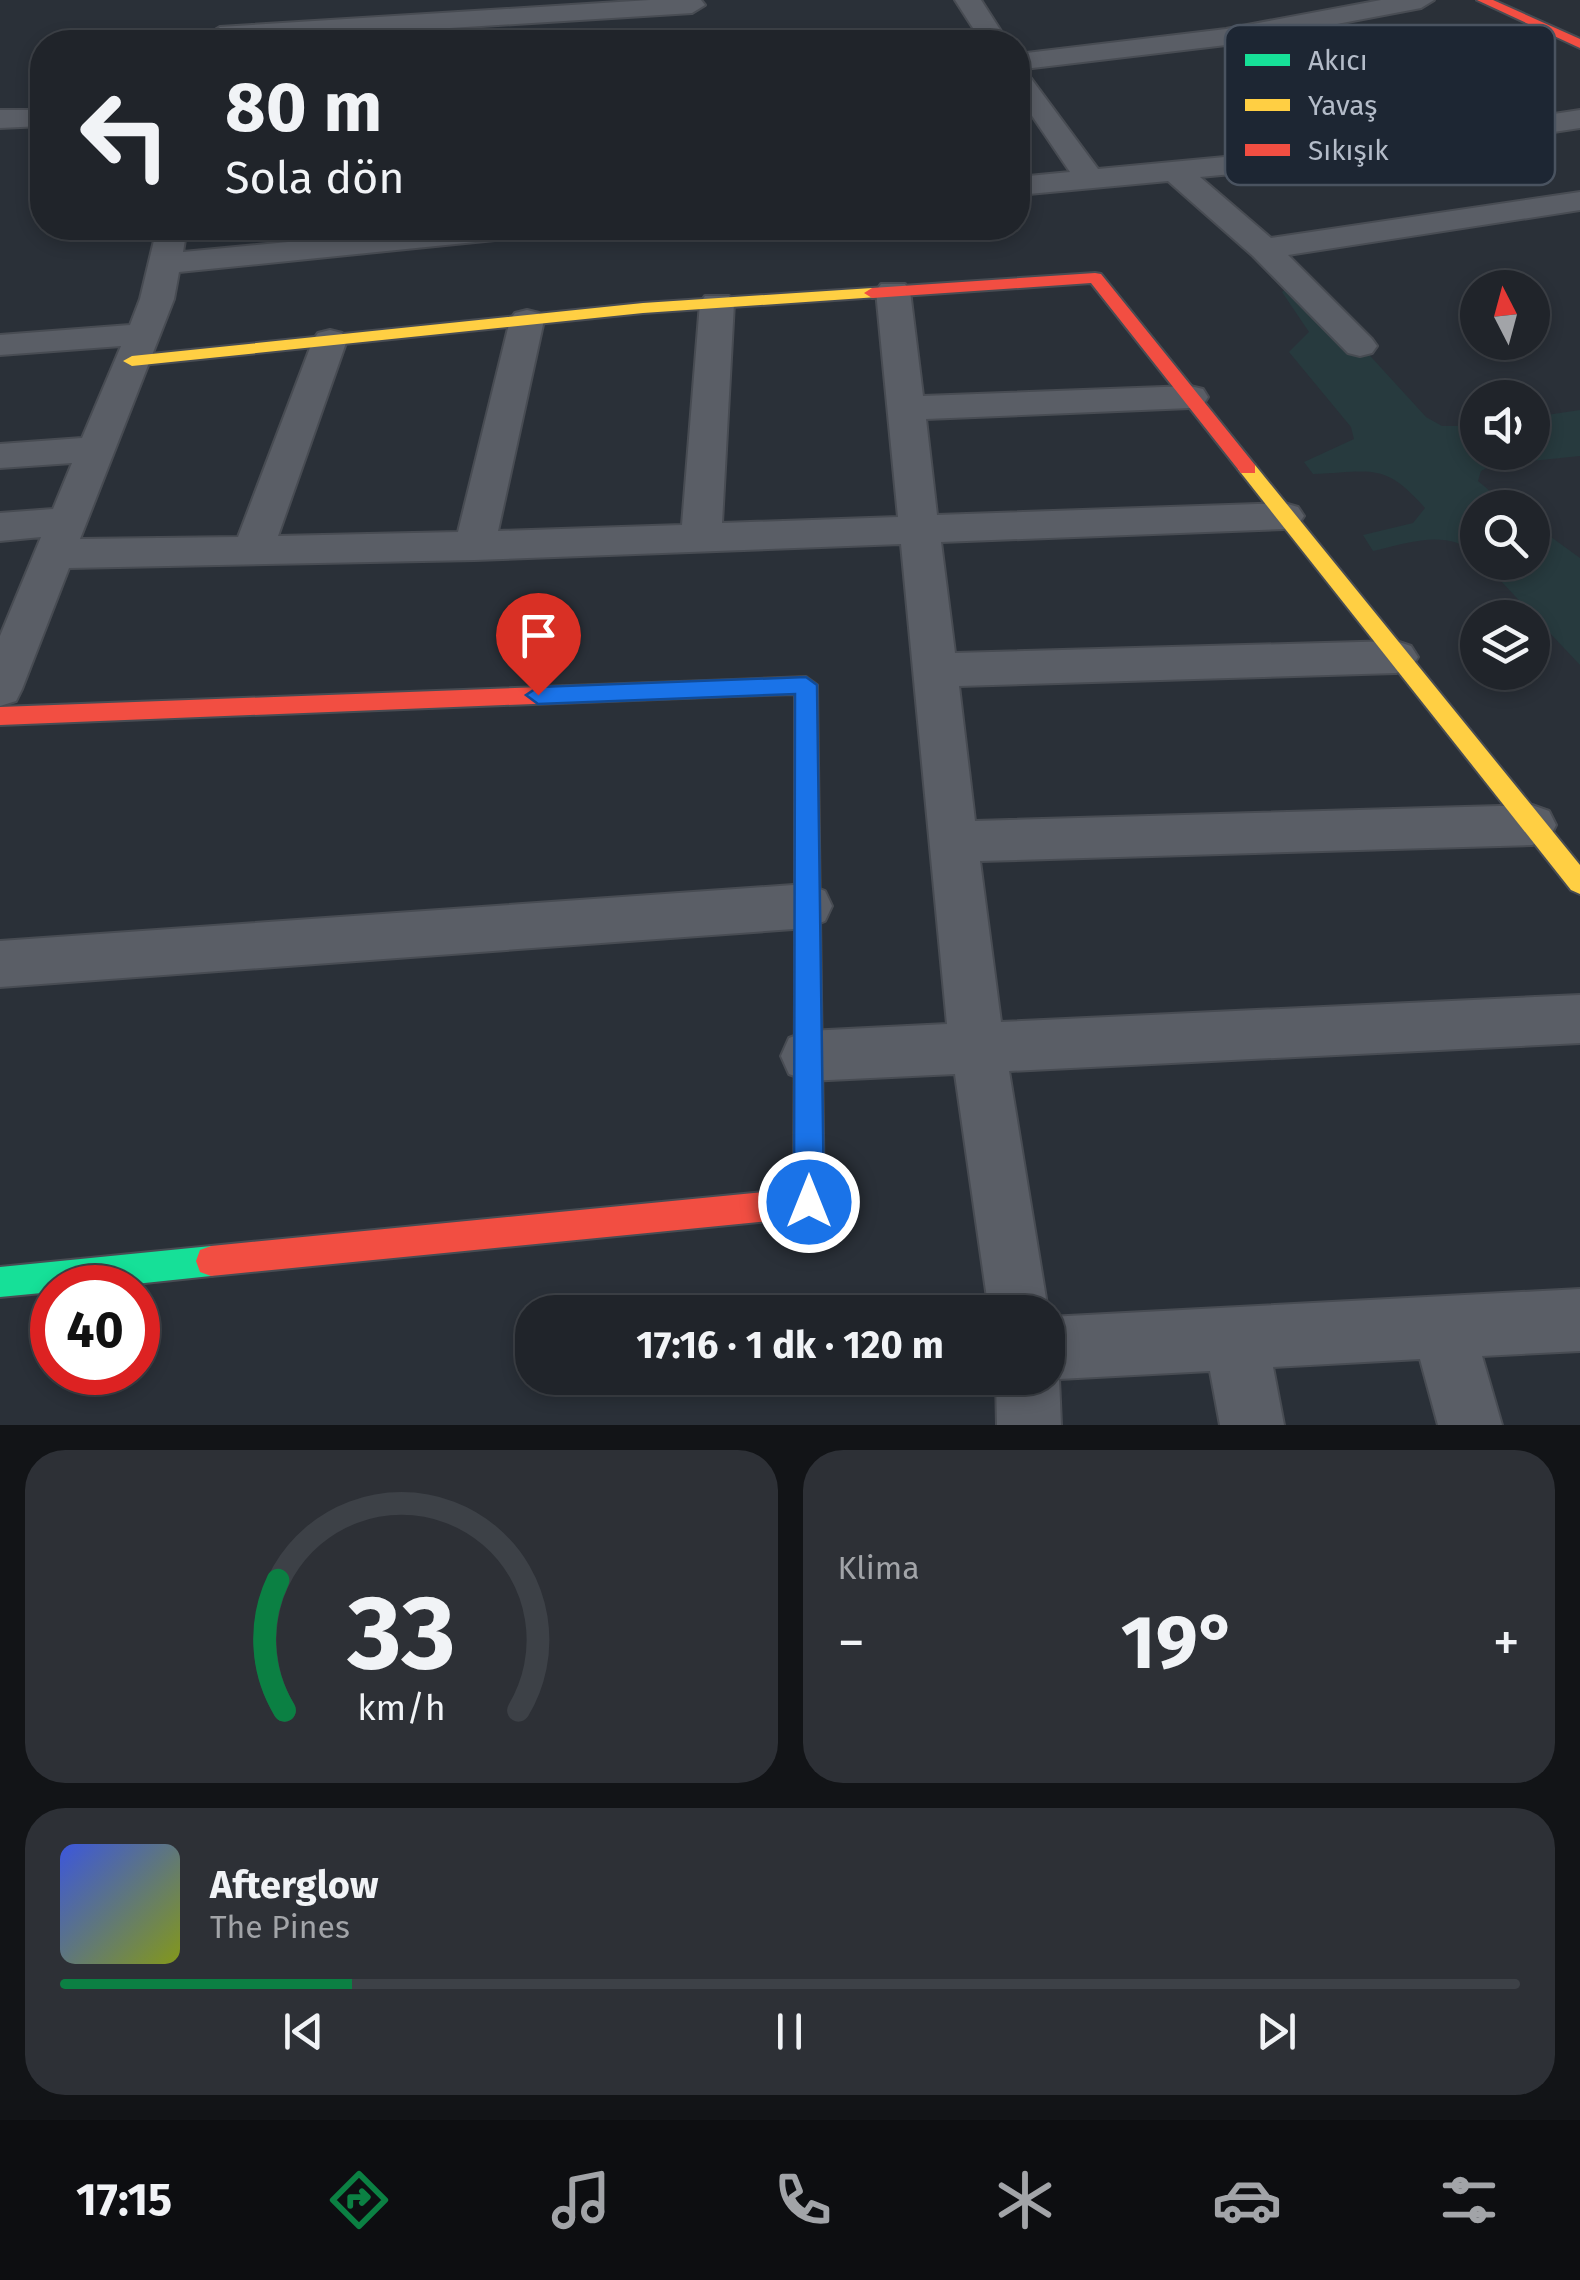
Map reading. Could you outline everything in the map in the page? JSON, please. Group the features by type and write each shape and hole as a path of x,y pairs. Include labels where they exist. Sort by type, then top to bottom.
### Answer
{"street":[{"path":"221,30 232,0"},
{"path":"968,0 987,30"},
{"path":"1293,25 1422,0"},
{"path":"1482,0 1538,25"},
{"path":"310,30 564,8 694,10"},
{"path":"1555,33 1580,44"},
{"path":"1030,61 1225,38"},
{"path":"1030,93 1090,179"},
{"path":"0,119 30,118"},
{"path":"1555,122 1580,118"},
{"path":"1030,185 1225,166"},
{"path":"1175,171 1264,249 1360,346"},
{"path":"1264,249 1580,201"},
{"path":"0,689 156,300 168,246 287,240"},
{"path":"0,346 137,347 330,340 717,303 1095,278 1580,884"},
{"path":"892,291 978,1050 1017,1295"},
{"path":"701,539 717,303"},
{"path":"475,546 527,320"},
{"path":"253,550 330,340"},
{"path":"906,408 1190,397"},
{"path":"0,456 96,450"},
{"path":"0,527 61,537 253,550 920,532 1284,516"},
{"path":"935,670 1396,657"},
{"path":"0,716 806,685 809,1202 0,1282"},
{"path":"954,842 1532,824"},
{"path":"0,964 807,906"},
{"path":"808,1056 1580,1018"},
{"path":"1065,1347 1580,1320"},
{"path":"1443,1328 1470,1425"},
{"path":"1236,1338 1252,1425"},
{"path":"1028,1395 1029,1425"}],"green space":[{"path":"1298,277 1426,417 1442,426 1460,426 1460,470 1483,470 1478,481 1489,490 1460,490 1460,545 1427,540 1373,551 1363,535 1413,523 1425,508 1387,476 1363,471 1313,474 1304,462 1354,439 1351,427 1289,352 1309,332 1282,292"},
{"path":"1580,410 1580,456 1550,459 1550,414"},
{"path":"1550,536 1580,558 1580,665 1550,633 1550,600 1519,600 1500,580 1550,580"}],"traffic: fast":[{"path":"0,1282 211,1261"}],"traffic: slow":[{"path":"132,361 643,308 872,293"},
{"path":"1248,469 1580,883"},
{"path":"733,688 806,685 808,995"}],"traffic: jam":[{"path":"1483,0 1538,25"},
{"path":"1555,33 1580,44"},
{"path":"872,293 1095,278 1248,469"},
{"path":"0,716 733,688"},
{"path":"211,1261 809,1202 808,995"}],"route":[{"path":"538,695 806,685 809,1202"}]}
